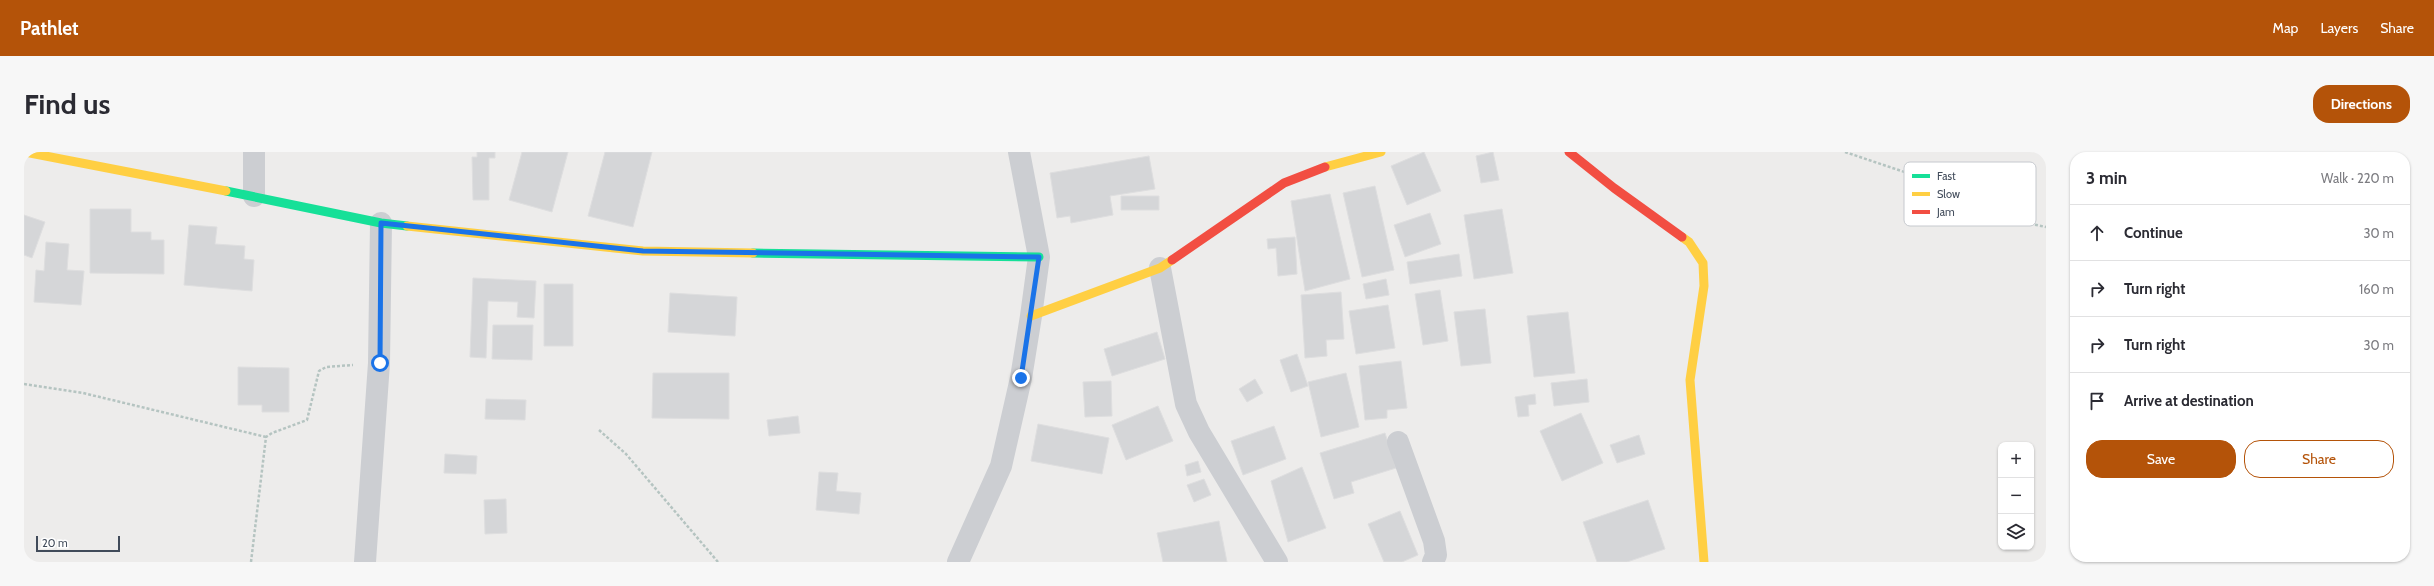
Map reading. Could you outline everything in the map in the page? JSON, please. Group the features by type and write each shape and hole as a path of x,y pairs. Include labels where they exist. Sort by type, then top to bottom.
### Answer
{"street":[{"path":"25,152 254,196 381,223 643,251 1039,257"},
{"path":"254,152 254,196"},
{"path":"958,562 1001,466 1021,378 1031,316 1039,257 1019,152"},
{"path":"1031,316 1160,268 1284,182 1336,163 1381,152"},
{"path":"1569,152 1614,188 1689,242 1702,263 1704,286 1690,380 1704,562"},
{"path":"365,562 380,363 381,223"},
{"path":"1160,268 1186,404 1198,432 1277,562"},
{"path":"1398,442 1434,541 1436,556 1433,562"}],"path":[{"path":"1844,152 1904,172"},
{"path":"2036,226 2046,228"},
{"path":"24,384 83,393 266,437 272,433 299,425 307,420 319,371 326,367 380,363"},
{"path":"599,430 626,454 718,562"},
{"path":"251,562 266,437"}],"building":[{"path":"477,152 495,152 495,158 489,158 489,200 473,200 472,157 477,157"},
{"path":"522,152 568,152 552,212 509,200"},
{"path":"605,152 652,152 633,227 588,216"},
{"path":"1424,152 1441,191 1407,205 1391,166"},
{"path":"1493,152 1499,180 1481,183 1476,156"},
{"path":"1149,156 1155,189 1110,196 1113,215 1071,223 1070,216 1057,218 1050,173"},
{"path":"1375,186 1394,270 1362,277 1343,193"},
{"path":"1330,194 1350,279 1305,291 1291,201"},
{"path":"1121,196 1159,196 1159,210 1121,210"},
{"path":"90,209 131,209 131,232 151,232 151,240 164,240 164,274 90,273"},
{"path":"1502,209 1513,273 1474,279 1464,215"},
{"path":"1430,213 1441,244 1405,257 1394,225"},
{"path":"24,215 45,222 32,258 24,255"},
{"path":"189,225 217,227 215,244 245,246 244,259 254,260 252,291 184,285"},
{"path":"1295,237 1297,274 1278,276 1276,248 1268,249 1267,239"},
{"path":"46,242 69,244 67,270 84,271 81,305 34,302 36,270 44,271"},
{"path":"1459,254 1462,276 1410,284 1407,262"},
{"path":"473,278 536,281 534,318 517,317 518,302 488,301 486,358 470,357"},
{"path":"1386,279 1389,295 1366,299 1363,284"},
{"path":"544,284 573,284 573,346 544,346"},
{"path":"1440,290 1448,341 1423,345 1415,294"},
{"path":"1341,292 1344,339 1326,340 1327,356 1305,358 1301,295"},
{"path":"670,293 737,297 735,336 668,332"},
{"path":"1388,305 1395,348 1356,354 1349,311"},
{"path":"1485,309 1491,363 1461,366 1454,312"},
{"path":"1568,312 1575,373 1534,377 1527,316"},
{"path":"493,325 533,325 532,360 492,359"},
{"path":"1157,332 1165,359 1112,376 1104,349"},
{"path":"1297,354 1308,386 1291,392 1280,360"},
{"path":"1401,361 1407,408 1387,410 1387,418 1365,420 1359,366"},
{"path":"238,367 289,368 289,412 262,412 262,405 238,405"},
{"path":"653,373 729,373 729,419 652,418"},
{"path":"1346,373 1359,427 1321,437 1308,382"},
{"path":"1255,379 1263,393 1247,402 1239,389"},
{"path":"1587,379 1589,402 1554,406 1551,383"},
{"path":"1111,381 1112,416 1085,417 1083,382"},
{"path":"1535,394 1536,404 1528,405 1529,416 1518,417 1515,397"},
{"path":"486,399 526,400 525,420 485,419"},
{"path":"1158,406 1173,441 1126,460 1112,425"},
{"path":"1581,413 1603,463 1562,481 1540,431"},
{"path":"798,416 800,433 769,436 767,420"},
{"path":"1038,424 1109,438 1102,474 1031,461"},
{"path":"1274,426 1286,459 1243,475 1231,441"},
{"path":"1385,433 1396,468 1351,482 1354,493 1334,499 1320,453"},
{"path":"1639,435 1645,454 1617,463 1610,445"},
{"path":"445,454 477,456 476,474 444,473"},
{"path":"1198,461 1201,472 1187,476 1185,465"},
{"path":"1302,467 1326,528 1288,542 1271,481"},
{"path":"819,472 838,473 836,491 861,493 859,514 816,510"},
{"path":"1204,479 1211,495 1194,502 1187,485"},
{"path":"506,499 507,533 485,534 484,500"},
{"path":"1648,500 1665,549 1627,562 1597,562 1583,522"},
{"path":"1400,511 1418,555 1402,562 1384,562 1368,524"},
{"path":"1219,521 1227,562 1163,562 1157,533"}],"traffic: fast":[{"path":"226,191 381,223 407,226"},
{"path":"753,253 1039,257"}],"traffic: slow":[{"path":"25,152 226,191"},
{"path":"1325,167 1381,152"},
{"path":"407,226 643,251 753,253"},
{"path":"1682,237 1689,242 1703,263 1704,286 1690,380 1704,562"},
{"path":"1031,316 1160,268 1172,260"}],"traffic: jam":[{"path":"1569,152 1614,188 1682,237"},
{"path":"1172,260 1284,183 1325,167"}],"route":[{"path":"380,363 381,223 643,251 949,257 1039,257 1021,378"}]}
